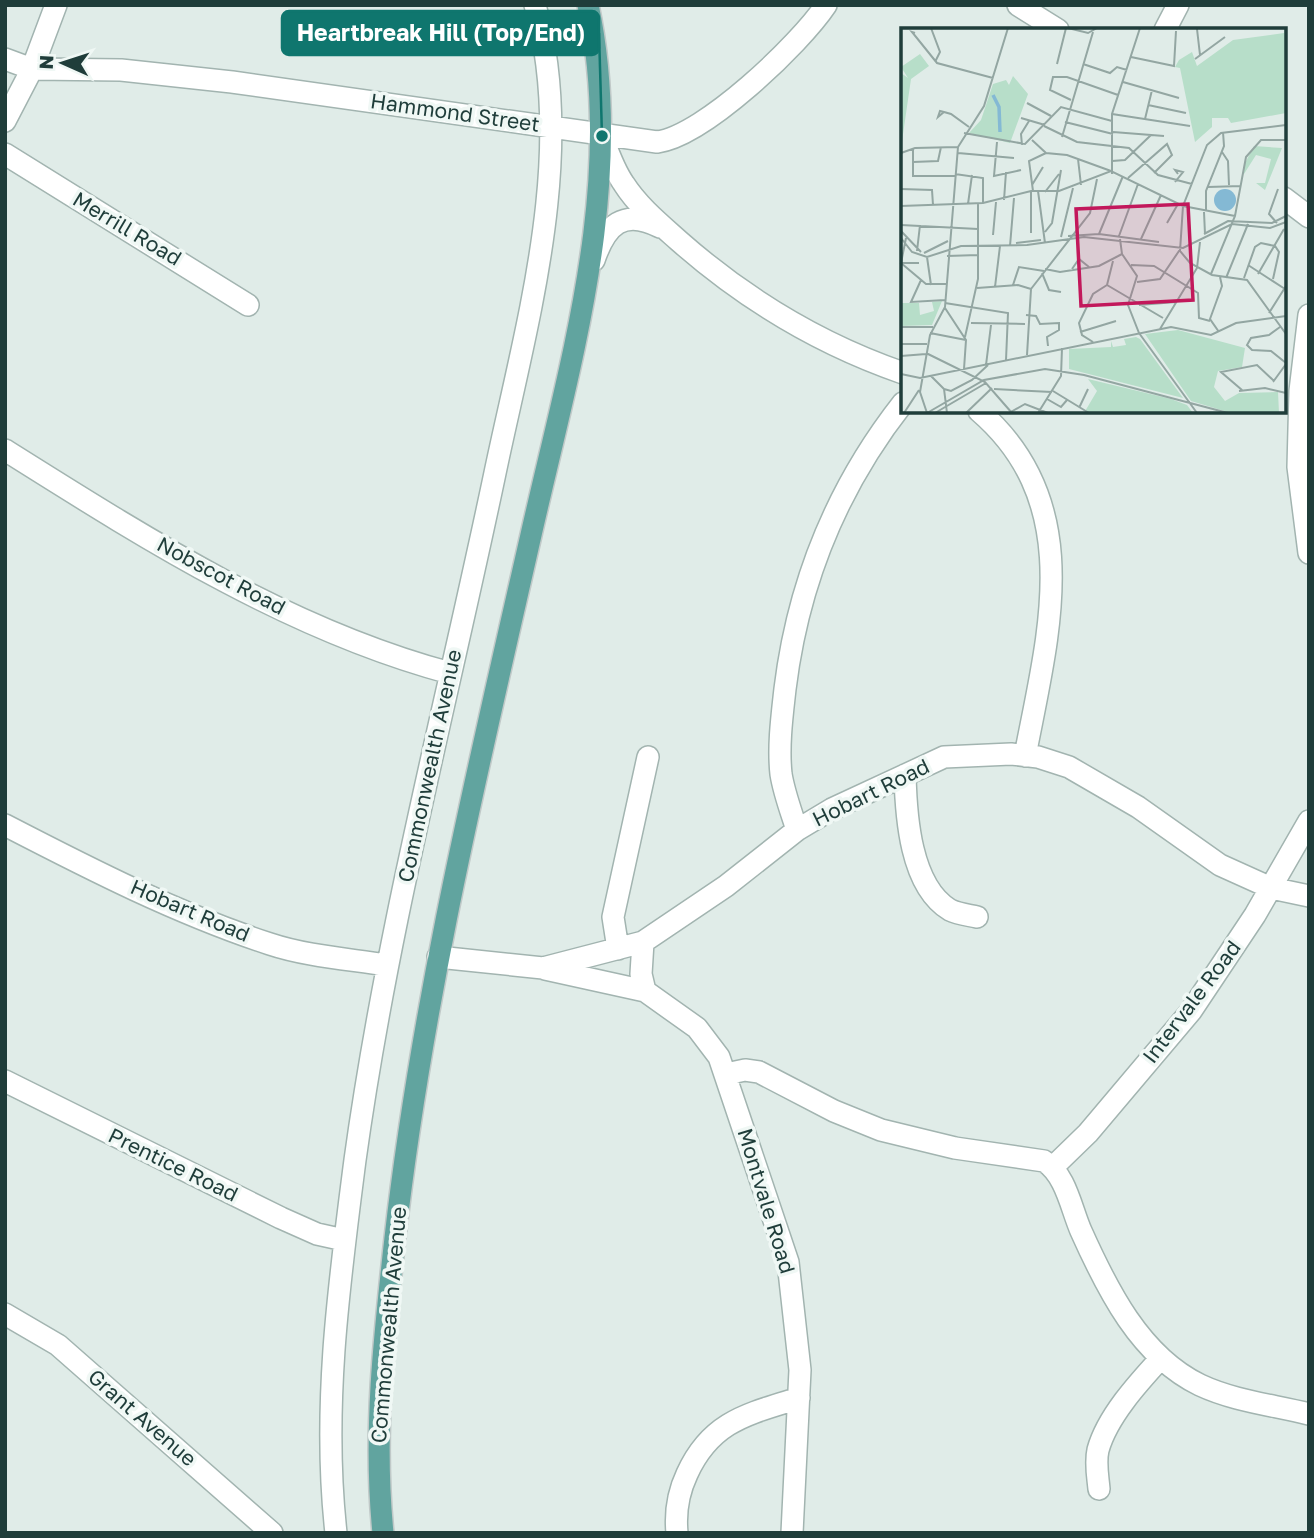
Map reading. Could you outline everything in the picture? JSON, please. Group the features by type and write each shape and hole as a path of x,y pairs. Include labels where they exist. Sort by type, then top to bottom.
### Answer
{"main road":[{"name":"Commonwealth Avenue","path":"383,1533 378,1436 389,1295 413,1106 438,957 590,265 601,136 601,82 588,5"}],"street":[{"path":"5,121 32,69 56,5"},
{"name":"Commonwealth Avenue","path":"330,1529 331,1392 344,1241 386,965 524,331 546,204 553,127 547,55 535,5"},
{"name":"Hammond Street","path":"32,69 121,69 232,82 601,136 662,141 694,126 786,54 826,5"},
{"path":"1018,5 1055,28"},
{"path":"1166,28 1178,5"},
{"path":"5,59 32,69"},
{"path":"601,136 622,182 668,231 737,289 798,328 863,359 901,372"},
{"name":"Merrill Road","path":"5,153 248,305"},
{"path":"1286,200 1309,217"},
{"path":"584,295 600,242 610,227 636,219 668,231"},
{"path":"1309,314 1300,391 1298,467 1309,553"},
{"path":"797,830 785,793 780,754 786,678 800,607 818,550 847,486 864,454 901,406"},
{"path":"981,413 1009,443 1034,483 1050,538 1052,600 1025,755"},
{"name":"Nobscot Road","path":"5,450 98,509 266,603 377,651 450,673"},
{"name":"Hobart Road","path":"438,957 543,968 642,942 726,886 797,830 831,809 944,757 1025,755 1053,761 1087,776 1138,807 1220,865 1270,888 1309,896"},
{"path":"618,949 613,917 648,757"},
{"path":"905,775 906,808 919,866 925,879 944,906 955,912 977,917"},
{"name":"Intervale Road","path":"1053,1167 1088,1133 1191,1011 1270,888 1309,821"},
{"name":"Hobart Road","path":"5,825 187,913 233,931 272,945 386,965"},
{"path":"642,942 640,974 645,991"},
{"name":"Montvale Road","path":"543,968 645,991 704,1034 726,1074 788,1262 798,1350 799,1398 792,1533"},
{"path":"726,1074 745,1070 759,1072 834,1111 881,1130 956,1148 1032,1157 1053,1167 1120,1308 1161,1358 1200,1385 1240,1399 1309,1414"},
{"name":"Prentice Road","path":"5,1081 281,1218 317,1234 344,1241"},
{"name":"Grant Avenue","path":"5,1314 58,1345 272,1533"},
{"path":"1099,1489 1097,1459 1103,1437 1142,1378 1161,1358"},
{"path":"677,1533 678,1497 693,1460 704,1444 733,1421 799,1398"}],"place":[{"name":"Heartbreak Hill (Top/End)","path":"602,136"}]}
